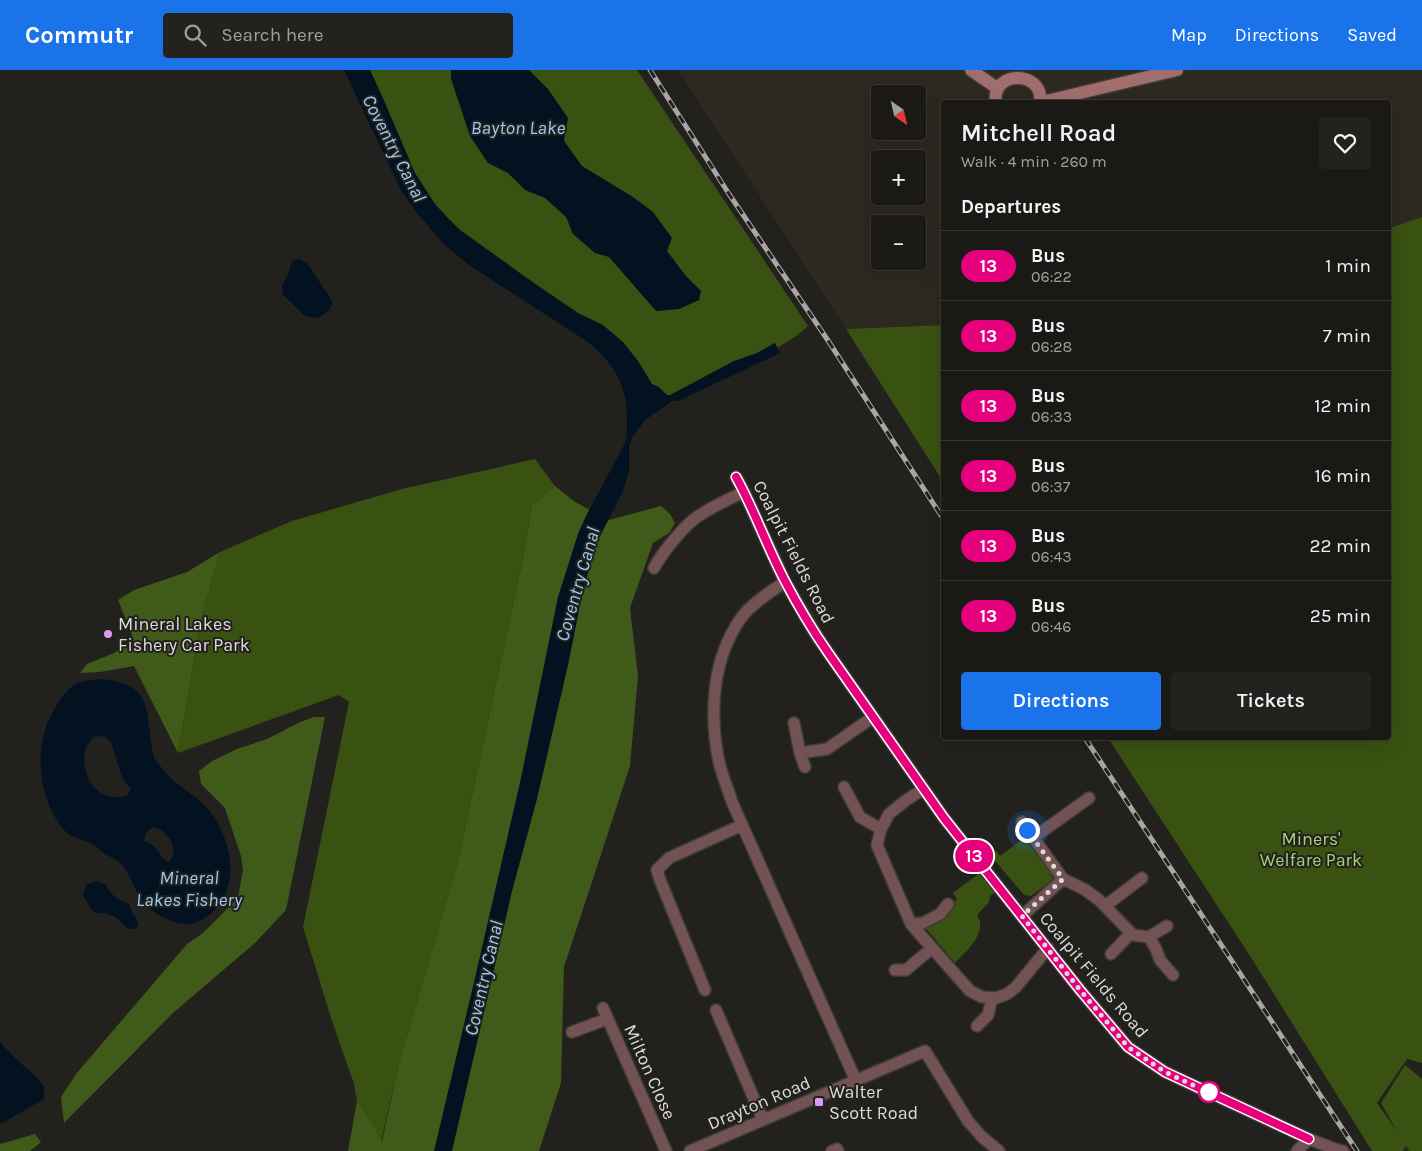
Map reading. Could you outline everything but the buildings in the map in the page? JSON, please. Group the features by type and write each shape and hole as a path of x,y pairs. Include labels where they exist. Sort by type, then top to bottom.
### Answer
{"street":[{"path":"972,70 997,88"},
{"path":"1050,100 1177,70"},
{"path":"996,100 995,93 999,82 1005,76 1020,72 1030,76 1039,85 1041,100"},
{"name":"Coalpit Fields Road","path":"736,477 785,582 818,638 944,818 1128,1047 1165,1072 1309,1139 1341,1151"},
{"path":"654,568 668,546 693,520 744,492"},
{"path":"785,582 758,601 741,617 726,645 718,671 714,701 714,733 720,764 732,802 856,1080"},
{"path":"800,753 827,749 873,717"},
{"path":"794,723 805,767"},
{"path":"844,787 860,817 881,829"},
{"path":"923,789 904,801 889,814 881,829 877,845 911,924 970,991 982,997 996,998 1008,994 1016,988 1022,978 1048,948"},
{"path":"1034,838 1089,798"},
{"path":"1022,822 1063,879 1084,889 1105,906 1133,935 1149,937 1167,926"},
{"path":"705,990 657,870 669,858 742,825"},
{"path":"1105,906 1142,878"},
{"path":"1022,916 1063,879"},
{"path":"911,924 923,923 940,914 948,904"},
{"path":"1111,954 1131,933"},
{"path":"1149,937 1156,948 1160,960 1173,975"},
{"path":"895,970 906,970 932,948"},
{"path":"977,1026 988,1015 992,998"},
{"path":"716,1010 763,1120"},
{"name":"Milton Close","path":"572,1032 605,1013 666,1151"},
{"name":"Drayton Road","path":"690,1151 925,1051 968,1121 982,1137 1000,1151"},
{"path":"1297,1151 1309,1139"},
{"path":"717,1140 722,1151"},
{"path":"832,1151 837,1149 838,1151"}],"shaded area":[{"path":"678,70 1422,70 1422,217 1391,227 1391,100 941,100 941,325 846,329"}],"green space":[{"path":"356,70 637,70 808,326 777,348 672,398 628,370 449,233"},
{"name":"Miners' Welfare Park","path":"1422,217 1422,1063 1407,1059 1377,1103 1397,1131 1381,1103 1405,1065 1422,1079 1422,1151 1409,1151 1406,1146 1403,1151 1372,1151 1252,959 1109,740 1391,740 1391,227"},
{"path":"941,325 941,478 846,329"},
{"path":"535,459 555,486 532,505 526,544 458,861 399,1063 381,1142 357,1101 354,1084 303,927 349,702 339,695 178,753 200,623 220,552 292,521 402,489"},
{"path":"555,486 575,502 609,520 661,506 670,514 675,523 669,533 653,543 630,608 638,676 630,766 564,967 561,1083 539,1151 348,1151 357,1101 382,1141 399,1063 458,861 526,544 532,505"},
{"path":"220,552 200,623 178,753 134,666 100,672 80,673 87,664 114,653 134,640 118,600 134,590 187,572"},
{"path":"314,717 325,717 286,910 255,943 173,1013 64,1123 61,1097 76,1074 187,944 203,933 238,898 243,870 241,856 225,808 201,784 199,771 212,761 237,749 267,739"},
{"path":"1024,838 1053,878 1031,896 1024,895 991,856 996,851 1000,856"},
{"path":"982,871 997,891 990,896 989,902 977,915 980,921 980,928 976,939 955,963 924,926 945,913 957,899 953,893"},
{"path":"35,1134 41,1142 30,1151 0,1151 0,1144"}],"water":[{"name":"Coventry Canal","path":"344,70 370,70 415,173 435,204 447,217 460,230 534,283 578,313 603,325 623,342 638,361 652,384 659,387 667,395 734,361 757,353 775,343 780,353 678,401 672,401 645,420 633,436 629,447 629,471 623,491 595,546 581,600 537,799 512,891 452,1151 434,1151 521,778 558,597 578,534 624,445 627,430 626,403 621,383 611,365 597,350 588,342 469,265 445,245 417,213 401,190"},
{"name":"Bayton Lake","path":"451,70 529,70 548,89 568,118 564,141 582,166 633,197 653,212 672,238 667,251 686,276 701,291 699,300 679,309 656,311 609,257 595,253 573,234 566,217 545,198 525,190 508,173 488,163 470,136 451,79"},
{"path":"299,259 307,263 333,302 328,311 319,318 305,316 283,295 282,285 288,275 292,261"},
{"name":"Mineral Lakes Fishery","path":"102,679 128,686 142,697 148,715 152,750 155,759 171,779 197,798 207,808 214,817 225,839 230,864 228,888 217,908 198,922 179,923 164,918 150,909 140,897 124,867 92,844 67,833 56,819 50,807 42,781 41,767 41,753 47,724 56,705 76,684","holes":["104,736 111,742 121,774 131,789 127,796 114,797 105,795 98,791 89,780 84,758 86,747 93,737","153,827 165,833 171,841 173,856 169,862 162,858 154,846 144,841 146,833"]},
{"path":"98,881 106,885 116,897 129,904 138,922 138,926 135,929 126,927 112,915 95,913 91,909 83,895 87,884"},
{"path":"0,1042 44,1087 44,1099 0,1123"}],"railway":[{"path":"650,70 729,194 827,339 941,515"},
{"path":"1086,740 1357,1151"}],"bus line":[{"name":"13","path":"736,477 785,582 829,654 944,818 1080,990 1128,1047 1165,1072 1309,1139"}],"place":[{"name":"Mineral Lakes Fishery Car Park","path":"108,634"},
{"name":"Walter Scott Road","path":"819,1102"}],"route":[{"path":"1027,830 1063,879 1022,916 1128,1047 1165,1072 1216,1096 1209,1092"}]}
